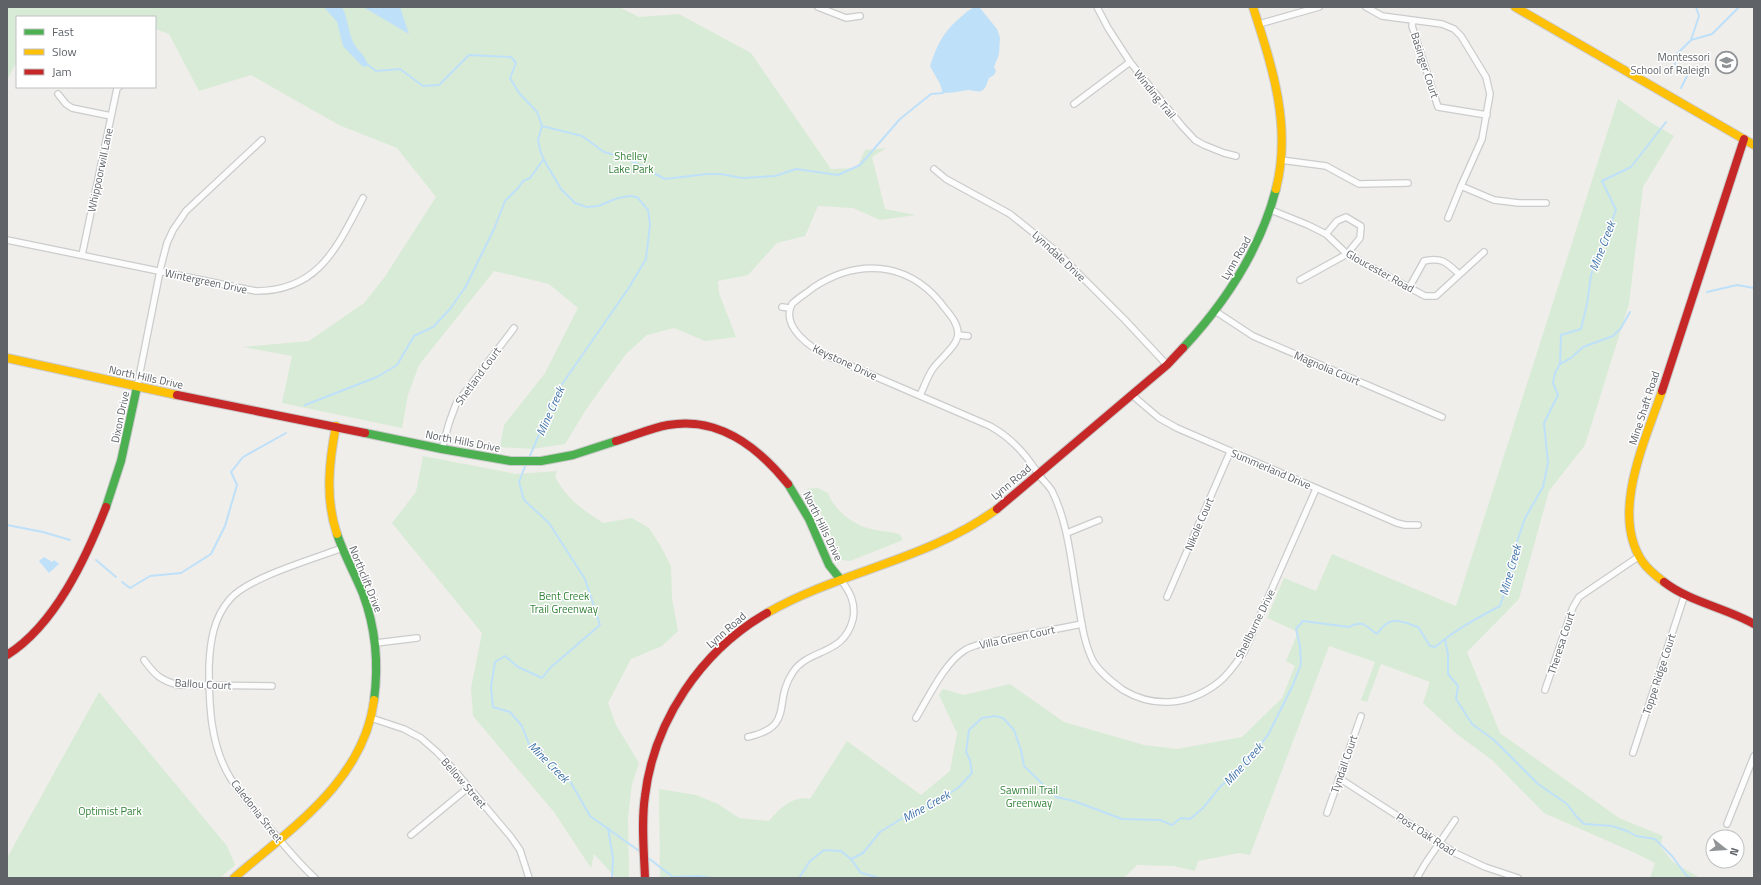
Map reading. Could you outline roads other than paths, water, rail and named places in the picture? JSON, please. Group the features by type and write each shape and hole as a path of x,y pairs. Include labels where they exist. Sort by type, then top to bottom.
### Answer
{"main road":[{"name":"Lynn Road","path":"645,878 644,813 651,771 666,725 680,698 706,662 729,639 769,610 799,596 930,546 984,519 1166,365 1194,336 1215,311 1251,259 1271,210 1281,160 1282,131 1280,103 1275,76 1253,7"},
{"path":"1515,7 1754,144"},
{"name":"Mine Shaft Road","path":"1744,139 1634,475 1629,497 1628,520 1638,557 1649,571 1685,594 1741,616 1754,624"},
{"name":"North Hills Drive","path":"7,358 137,387 336,426 442,449 511,461 535,462 573,455 667,425 690,423 714,427 730,434 757,452 783,478 807,514 828,564 840,580"},
{"name":"Dixon Drive","path":"7,655 21,647 46,623 83,558 114,486 137,387"},
{"name":"Northclift Drive","path":"234,878 321,802 348,768 371,718 378,683 376,643 372,623 363,596 342,548 332,515 330,496 330,454 336,426"}],"street":[{"path":"818,7 846,18 860,16"},
{"name":"Winding Trail","path":"1097,7 1108,28 1130,62 1192,137 1213,150 1236,156"},
{"path":"1258,24 1307,9 1319,7"},
{"path":"1366,7 1382,16 1442,24 1454,29 1461,36 1486,77 1490,94 1482,139 1448,218"},
{"name":"Basinger Court","path":"1413,21 1412,26 1438,107 1487,115"},
{"path":"1074,104 1130,62"},
{"name":"Whippoorwill Lane","path":"82,255 117,88"},
{"path":"58,94 66,104 72,108 111,116"},
{"name":"Dixon Drive","path":"137,387 160,272 168,243 179,220 186,211 262,140"},
{"path":"1281,160 1326,166 1360,184 1408,183"},
{"name":"Lynndale Drive","path":"934,169 946,179 1010,214 1056,251 1125,320 1166,365"},
{"path":"1462,186 1494,200 1519,203 1546,202"},
{"name":"Wintergreen Drive","path":"7,240 256,291 271,291 292,286 306,279 320,268 352,219 363,198"},
{"name":"Gloucester Road","path":"1271,210 1326,234 1347,254 1424,296 1436,296 1484,252"},
{"path":"1300,280 1347,254 1360,238 1361,226 1346,217 1337,221 1326,234"},
{"path":"1409,288 1424,261 1435,258 1447,263 1459,274"},
{"path":"782,307 790,308 796,299 826,280 845,272 863,268 887,269 906,275 918,282 930,292 952,317 957,328 958,335 956,342 932,369 920,395"},
{"name":"Keystone Drive","path":"790,308 790,318 794,328 809,346 824,355 984,423 1002,433 1020,450 1038,474"},
{"name":"Magnolia Court","path":"1215,311 1237,326 1263,340 1442,417"},
{"name":"Shetland Court","path":"442,449 456,404 514,328"},
{"path":"958,335 968,336"},
{"name":"Summerland Drive","path":"1132,395 1159,418 1230,452 1398,523 1405,525 1418,525"},
{"name":"Nikole Court","path":"1168,597 1230,452"},
{"name":"Shellburne Drive","path":"1038,474 1051,490 1066,533 1082,624 1087,646 1093,660 1099,670 1114,684 1130,694 1146,700 1161,702 1182,701 1201,694 1220,682 1232,669 1244,652 1316,489"},
{"path":"1066,533 1099,520"},
{"name":"Caledonia Street","path":"315,878 279,839 230,778 215,737 210,712 209,686 211,641 215,622 229,600 239,590 265,577 342,548"},
{"name":"Theresa Court","path":"1545,690 1573,607 1579,597 1638,557"},
{"path":"748,737 761,734 771,729 778,720 787,683 793,671 803,662 832,647 847,634 853,619 854,602 850,592 840,580"},
{"name":"Toppe Ridge Court","path":"1633,753 1685,594"},
{"name":"Villa Green Court","path":"916,718 946,670 958,655 966,649 980,644 1082,624"},
{"path":"376,643 417,638"},
{"name":"Ballou Court","path":"144,660 156,675 165,681 178,685 272,686"},
{"name":"Tyndall Court","path":"1327,813 1361,716"},
{"name":"Bellow Street","path":"371,718 421,738 438,752 511,837 520,850 529,878"},
{"path":"1727,824 1754,756"},
{"name":"Post Oak Road","path":"1339,778 1439,844 1485,867 1518,878"},
{"path":"411,835 469,787"},
{"path":"1417,878 1455,820"}],"water":[{"path":"324,7 342,7 346,16 350,35 368,66 363,67 343,46 337,22"},
{"path":"363,7 400,7 409,34"},
{"path":"975,7 980,8 997,29 1000,38 999,54 994,67 996,71 994,75 989,78 985,88 980,91 968,90 943,93 940,84 930,66 942,38 950,27"},
{"path":"44,557 52,562 54,560 59,564 49,573 39,561"}],"waterway":[{"path":"1691,40 1699,16 1696,7"},
{"name":"Mine Creek","path":"1681,88 1687,76 1684,69 1680,70 1676,68 1675,62 1677,54 1691,40 1712,34 1739,7"},
{"name":"Mine Creek","path":"367,64 376,71 400,69 423,86 439,85 469,55 511,57 516,63 510,78 519,93 537,112 542,126 538,140 540,150 544,160 561,189 575,203 587,207 598,206 618,198 630,196 637,197 648,210 650,224 646,259 628,289 558,390 529,458"},
{"path":"542,126 582,136 604,152 626,158 665,179 707,174 721,174 742,178 775,176 796,169 838,175 860,165 900,119 931,94 943,93 943,91"},
{"name":"Mine Creek","path":"1560,364 1561,335 1581,329 1587,304 1591,275 1616,210 1602,181 1631,167 1666,122"},
{"path":"305,405 377,377 397,365 414,336 433,327 450,309 466,286 494,229 505,201 523,181 530,178 543,160"},
{"path":"1707,292 1737,285 1754,288"},
{"name":"Mine Creek","path":"799,878 810,861 824,850 841,851 851,859 863,853 880,832 909,814 940,800 959,787 972,773 970,760 966,752 969,730 982,718 995,716 1003,718 1014,730 1021,750 1024,766 1056,797 1074,801 1122,819 1160,820 1172,825 1181,818 1190,819 1203,808 1220,787 1242,767 1268,735 1293,685 1301,664 1300,646 1296,629 1303,621 1349,627 1362,624 1377,634 1386,624 1400,621 1418,627 1430,646 1435,647 1458,630 1500,606 1510,576 1517,542 1525,518 1543,487 1548,463 1544,423 1558,395 1553,383 1555,373 1560,364 1571,358 1583,347 1613,336 1621,328 1630,312"},
{"path":"122,582 130,588 150,576 181,573 211,554 225,526 237,485 231,472 243,457 286,433"},
{"name":"Mine Creek","path":"526,464 519,482 524,500 549,523 585,579 600,625 550,668 542,678 518,667 505,656 495,662 491,687 493,707 510,712 522,726 529,744 570,781 590,816 642,853"},
{"path":"7,525 43,532 70,540"},
{"path":"96,560 116,577"},
{"path":"1445,639 1448,655 1448,674 1458,686 1456,699 1472,724 1494,740 1538,784 1567,804 1584,824 1612,826 1636,836 1655,839 1672,856 1686,875 1691,878"},
{"path":"608,828 613,859 612,878"},
{"name":"Mine Creek","path":"647,857 673,877 699,876 712,878"},
{"path":"851,859 861,873 880,878"}],"place":[{"name":"Montessori School of Raleigh","path":"1726,63"}],"park label":[{"name":"Shelley Lake Park","path":"631,162"},
{"name":"Bent Creek Trail Greenway","path":"564,602"},
{"name":"Sawmill Trail Greenway","path":"1029,796"},
{"name":"Optimist Park","path":"110,811"}]}
